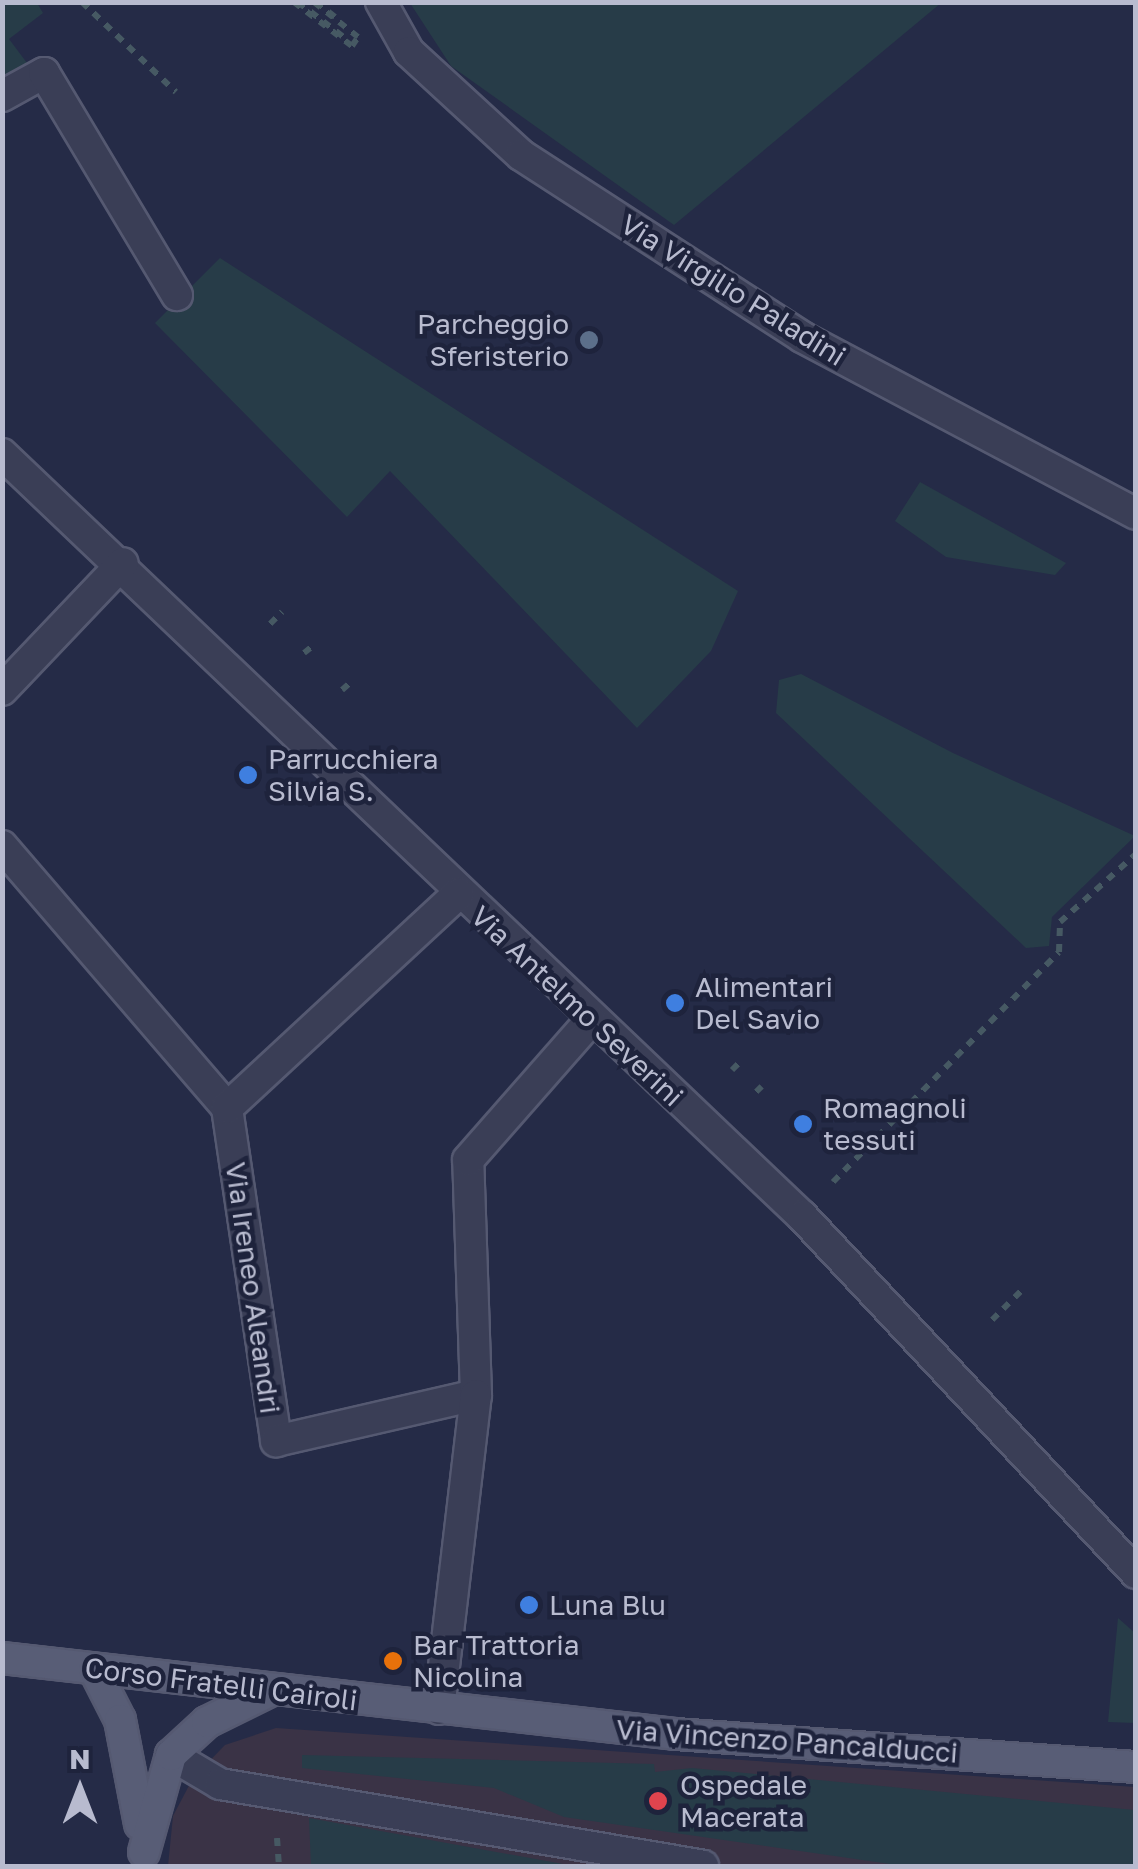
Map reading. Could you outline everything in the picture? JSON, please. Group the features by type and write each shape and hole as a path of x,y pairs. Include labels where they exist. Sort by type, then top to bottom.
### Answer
{"main road":[{"name":"Corso Fratelli Cairoli","path":"2,1658 439,1709"},
{"path":"94,1669 120,1720 146,1860"},
{"path":"146,1860 171,1755 207,1722 273,1690"},
{"name":"Via Vincenzo Pancalducci","path":"439,1709 1136,1768"}],"street":[{"name":"Via Virgilio Paladini","path":"381,2 409,52 521,155 802,338 1136,514"},
{"path":"2,96 44,73 177,295"},
{"name":"Via Antelmo Severini","path":"2,454 124,564 590,1021 802,1216 1136,1573"},
{"path":"2,690 124,564"},
{"path":"2,846 227,1108 459,893"},
{"path":"439,1709 476,1395 468,1160 590,1021"},
{"name":"Via Ireneo Aleandri","path":"227,1108 276,1441 476,1395"},
{"path":"171,1755 220,1784 703,1866"}],"path":[{"path":"82,2 176,92"},
{"path":"296,2 352,46 358,37 315,2"},
{"path":"270,624 282,612"},
{"path":"304,653 314,645"},
{"path":"342,690 351,682"},
{"path":"802,1216 1059,952 1060,922 1136,854"},
{"path":"992,1320 1025,1288"}],"shaded area":[{"path":"410,2 941,3 674,225 451,66"},
{"path":"3,3 37,3 43,13 9,39 30,67 3,80"},
{"path":"220,258 738,591 711,651 637,728 390,471 347,517 155,323"},
{"path":"920,482 1066,563 1055,575 946,557 895,521"},
{"path":"801,674 953,753 1135,836 1052,917 1049,946 1026,948 776,713 779,680"},
{"path":"1118,1618 1135,1633 1135,1723 1108,1722"},
{"name":"Ospedale Macerata","path":"276,1728 1135,1787 1135,1866 168,1866 173,1816 193,1778 225,1745"},
{"path":"302,1755 654,1764 655,1772 692,1768 1135,1810 1135,1866 904,1866 564,1817 494,1788 302,1768"},
{"path":"309,1818 574,1866 311,1866"}],"place":[{"name":"Parcheggio Sferisterio","path":"589,340"},
{"name":"Parrucchiera Silvia S.","path":"248,775"},
{"name":"Alimentari Del Savio","path":"675,1003"},
{"name":"Romagnoli tessuti","path":"803,1124"},
{"name":"Luna Blu","path":"529,1605"},
{"name":"Bar Trattoria Nicolina","path":"393,1661"},
{"name":"Ospedale Macerata","path":"658,1801"}]}
